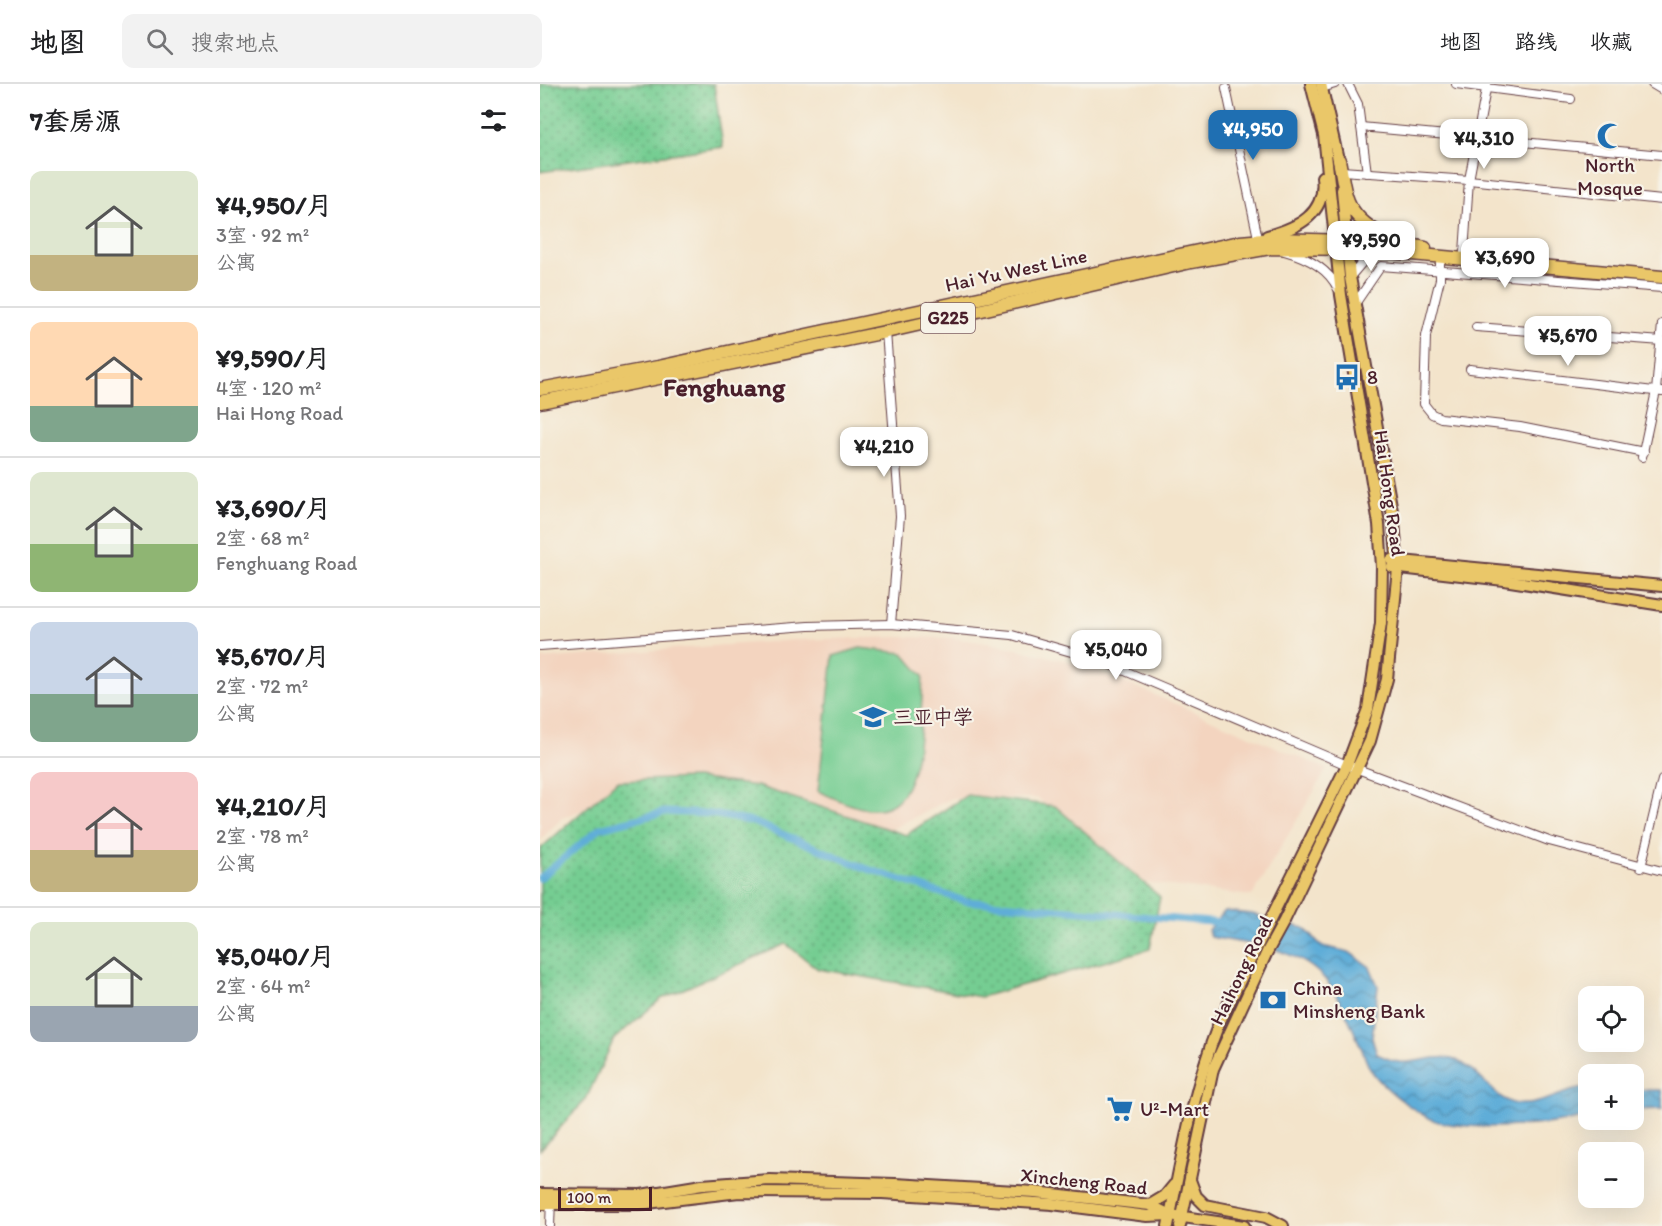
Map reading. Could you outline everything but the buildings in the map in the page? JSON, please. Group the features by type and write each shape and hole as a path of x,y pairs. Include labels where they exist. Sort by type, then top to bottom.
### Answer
{"highway":[{"name":"G225","path":"1340,166 1348,201 1357,214 1374,231 1412,246 1437,253 1662,277"},
{"name":"Hai Yu West Line","path":"540,389 666,365 1240,242 1275,239 1437,253"},
{"name":"Hai Yu West Line","path":"540,402 886,332 1191,262 1270,248 1344,245"},
{"name":"G225","path":"1344,245 1373,250 1464,253 1662,270"}],"main road":[{"path":"1240,242 1287,231 1303,224 1313,215 1320,202 1323,185 1310,84"},
{"path":"1310,84 1324,135 1344,245"},
{"path":"1321,86 1340,166 1344,245"},
{"name":"Hai Hong Road","path":"1344,245 1394,522 1398,564 1387,679 1374,732 1352,766"},
{"name":"Hai Hong Road","path":"1344,245 1341,295 1379,524 1382,564 1382,623 1374,680 1352,766"},
{"path":"1382,564 1662,586"},
{"path":"1398,564 1662,604"},
{"name":"Haihong Road","path":"1175,1221 1189,1178 1213,1069 1262,949 1271,918 1352,766"},
{"name":"Haihong Road","path":"1175,1221 1177,1179 1201,1067 1218,1023 1262,949 1284,921 1352,766"},
{"path":"1189,1178 1196,1196 1204,1205 1266,1217 1282,1226"},
{"path":"1150,1205 1165,1196 1177,1179"},
{"name":"Xincheng Road","path":"546,1199 640,1195 702,1185 770,1180 895,1184 1025,1192 1150,1205 1175,1221"},
{"name":"Xincheng Road","path":"546,1199 639,1204 739,1192 848,1193 1052,1204 1175,1221"},
{"path":"1147,1216 1157,1226"},
{"path":"1175,1221 1218,1222 1244,1226"},
{"path":"1201,1226 1218,1222"}],"street":[{"path":"1321,86 1335,84"},
{"path":"1348,84 1358,104 1367,173"},
{"path":"1456,84 1487,86 1571,99"},
{"path":"1652,84 1662,90"},
{"path":"1464,253 1469,180 1487,86"},
{"path":"1226,88 1258,238"},
{"path":"1361,127 1662,155"},
{"path":"1340,166 1367,173 1469,180 1662,200"},
{"path":"1270,248 1293,254 1322,268 1333,278 1341,295"},
{"path":"1350,277 1373,250"},
{"path":"1437,253 1440,270 1426,336 1424,404 1432,414 1442,418 1520,427 1643,454 1659,391 1662,324"},
{"path":"1355,304 1381,266 1662,288"},
{"path":"1476,327 1661,341"},
{"path":"886,332 900,516 891,624"},
{"path":"1470,369 1659,391"},
{"path":"540,646 808,626 891,624 1012,635 1100,660 1352,766 1549,841 1662,871"},
{"path":"1641,867 1662,780"},
{"path":"546,1199 550,1226"}],"shaded area":[{"name":"三亚中学","path":"952,638 999,645 1085,665 1327,769 1252,896 1133,881 1038,798 952,798 878,836 619,795 562,818 540,840 540,659 796,640"}],"green space":[{"path":"540,84 714,84 723,147 540,172"},
{"path":"860,648 903,653 923,676 918,745 910,781 903,795 884,808 855,806 818,791 833,656"},
{"path":"695,778 757,786 906,835 967,795 1055,806 1160,897 1150,949 981,997 818,969 786,944 661,999 614,1039 586,1099 540,1150 540,849 617,781"}],"water":[{"path":"1225,911 1252,914 1304,928 1322,946 1349,952 1370,967 1378,986 1372,1038 1377,1054 1399,1062 1450,1058 1468,1067 1500,1096 1517,1104 1535,1103 1578,1089 1578,1119 1534,1125 1493,1127 1455,1125 1431,1119 1392,1093 1376,1077 1340,1001 1330,985 1313,968 1270,948 1210,937 1208,930"},
{"path":"1644,1090 1662,1090 1662,1109 1644,1110"}],"waterway":[{"path":"540,878 600,828 665,812 712,814 753,822 865,868 965,901 1223,923"}],"place":[{"name":"North Mosque","path":"1610,136"},
{"name":"8","path":"1347,377"},
{"name":"三亚中学","path":"873,717"},
{"name":"China Minsheng Bank","path":"1273,1000"},
{"name":"U²-Mart","path":"1120,1109"}],"district":[{"name":"Fenghuang","path":"724,387"}]}
